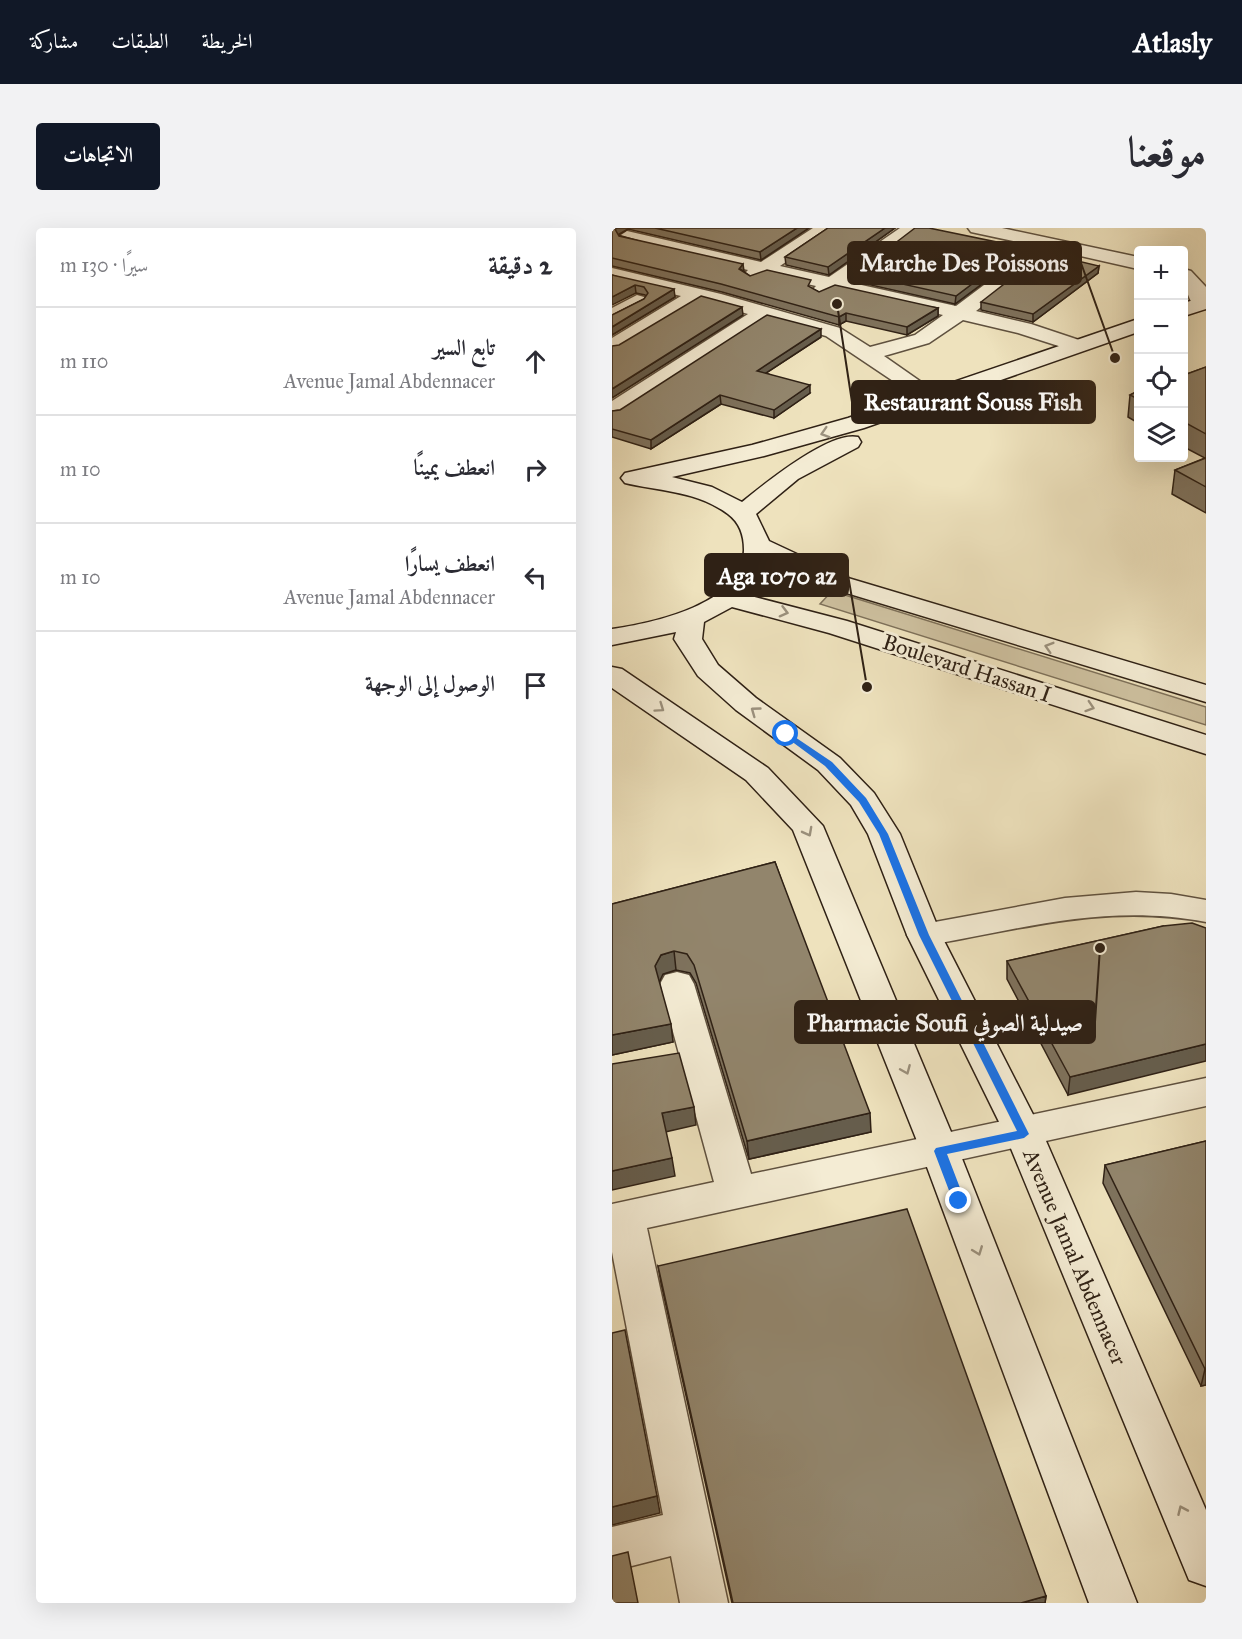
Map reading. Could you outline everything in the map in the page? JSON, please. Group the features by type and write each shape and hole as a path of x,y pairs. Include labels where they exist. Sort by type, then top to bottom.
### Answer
{"street":[{"path":"617,340 763,269 826,228"},
{"path":"612,411 774,314 831,285 912,228"},
{"path":"977,228 1134,262"},
{"path":"627,237 1024,328 1078,346"},
{"path":"866,354 922,339 1051,244"},
{"path":"873,255 927,266"},
{"path":"612,274 774,314 832,332 913,384 929,398"},
{"path":"1188,274 1206,276"},
{"path":"1188,278 1196,286 1199,308 1188,320"},
{"path":"612,317 637,301"},
{"path":"622,478 730,458 810,437 1134,326"},
{"path":"743,513 790,474 842,445 1134,341"},
{"path":"612,638 650,632 691,618 727,598 738,590 756,564 759,546 754,529 743,513 715,495 677,483 622,478"},
{"name":"Boulevard Hassan I","path":"759,546 839,583 1206,694"},
{"name":"Boulevard Hassan I","path":"727,598 838,627 1206,745"},
{"name":"Avenue Jamal Abdennacer","path":"691,618 688,639 708,670 746,704 828,764 862,800 884,834 924,935 1024,1134 1206,1564"},
{"path":"612,675 757,774 807,826 940,1151 1113,1603"},
{"path":"924,935 988,926 1091,904 1133,901 1174,903 1206,911"},
{"path":"677,984 682,1055 736,1190"},
{"path":"704,1603 691,1530 619,1219 736,1190 1024,1134 1206,1092"},
{"path":"612,1549 691,1530"}],"shaded area":[{"path":"832,591 1206,707 1206,725 820,604"}],"building":[{"path":"612,228 617,228 615,229 619,236 743,264 739,269 750,276 767,270 811,280 808,286 819,292 835,285 938,308 907,327 846,313 839,317 721,284 612,258"},
{"path":"655,228 797,228 760,252"},
{"path":"828,228 885,228 828,267 785,257"},
{"path":"915,228 929,228 1021,247 956,296 853,273 876,256 927,267 936,264 939,259 935,252 894,244"},
{"path":"1044,253 1099,266 1033,314 981,302"},
{"path":"612,275 674,289 612,327 612,315 644,299 648,293 644,287 635,285 612,297"},
{"path":"701,296 742,307 612,389 612,346 619,345"},
{"path":"767,315 821,329 757,371 810,385 774,410 720,395 651,440 612,429 612,411 620,410"},
{"path":"1206,367 1206,434 1188,424 1188,374"},
{"path":"1206,458 1206,487 1175,470"},
{"path":"775,862 870,1113 747,1141 694,965 687,954 674,951 661,955 655,966 671,1024 612,1035 612,904"},
{"path":"1192,923 1206,928 1206,1044 1070,1077 1007,961 1163,926"},
{"path":"679,1053 694,1107 662,1113 672,1158 612,1171 612,1064"},
{"path":"1206,1141 1206,1368 1205,1369 1105,1165"},
{"path":"907,1209 1046,1596 1021,1603 733,1603 658,1266"},
{"path":"625,1330 657,1496 612,1507 612,1333"},
{"path":"628,1552 638,1603 612,1603 612,1556"}],"place":[{"name":"Restaurant Souss Fish","path":"837,304"},
{"name":"Marche Des Poissons","path":"1115,358"},
{"name":"Aga 1070 az","path":"867,687"},
{"name":"Pharmacie Soufi صيدلية الصوفي","path":"1100,948"}],"route":[{"path":"786,734 828,764 862,800 884,834 924,935 1024,1134 940,1151 959,1201"}]}
